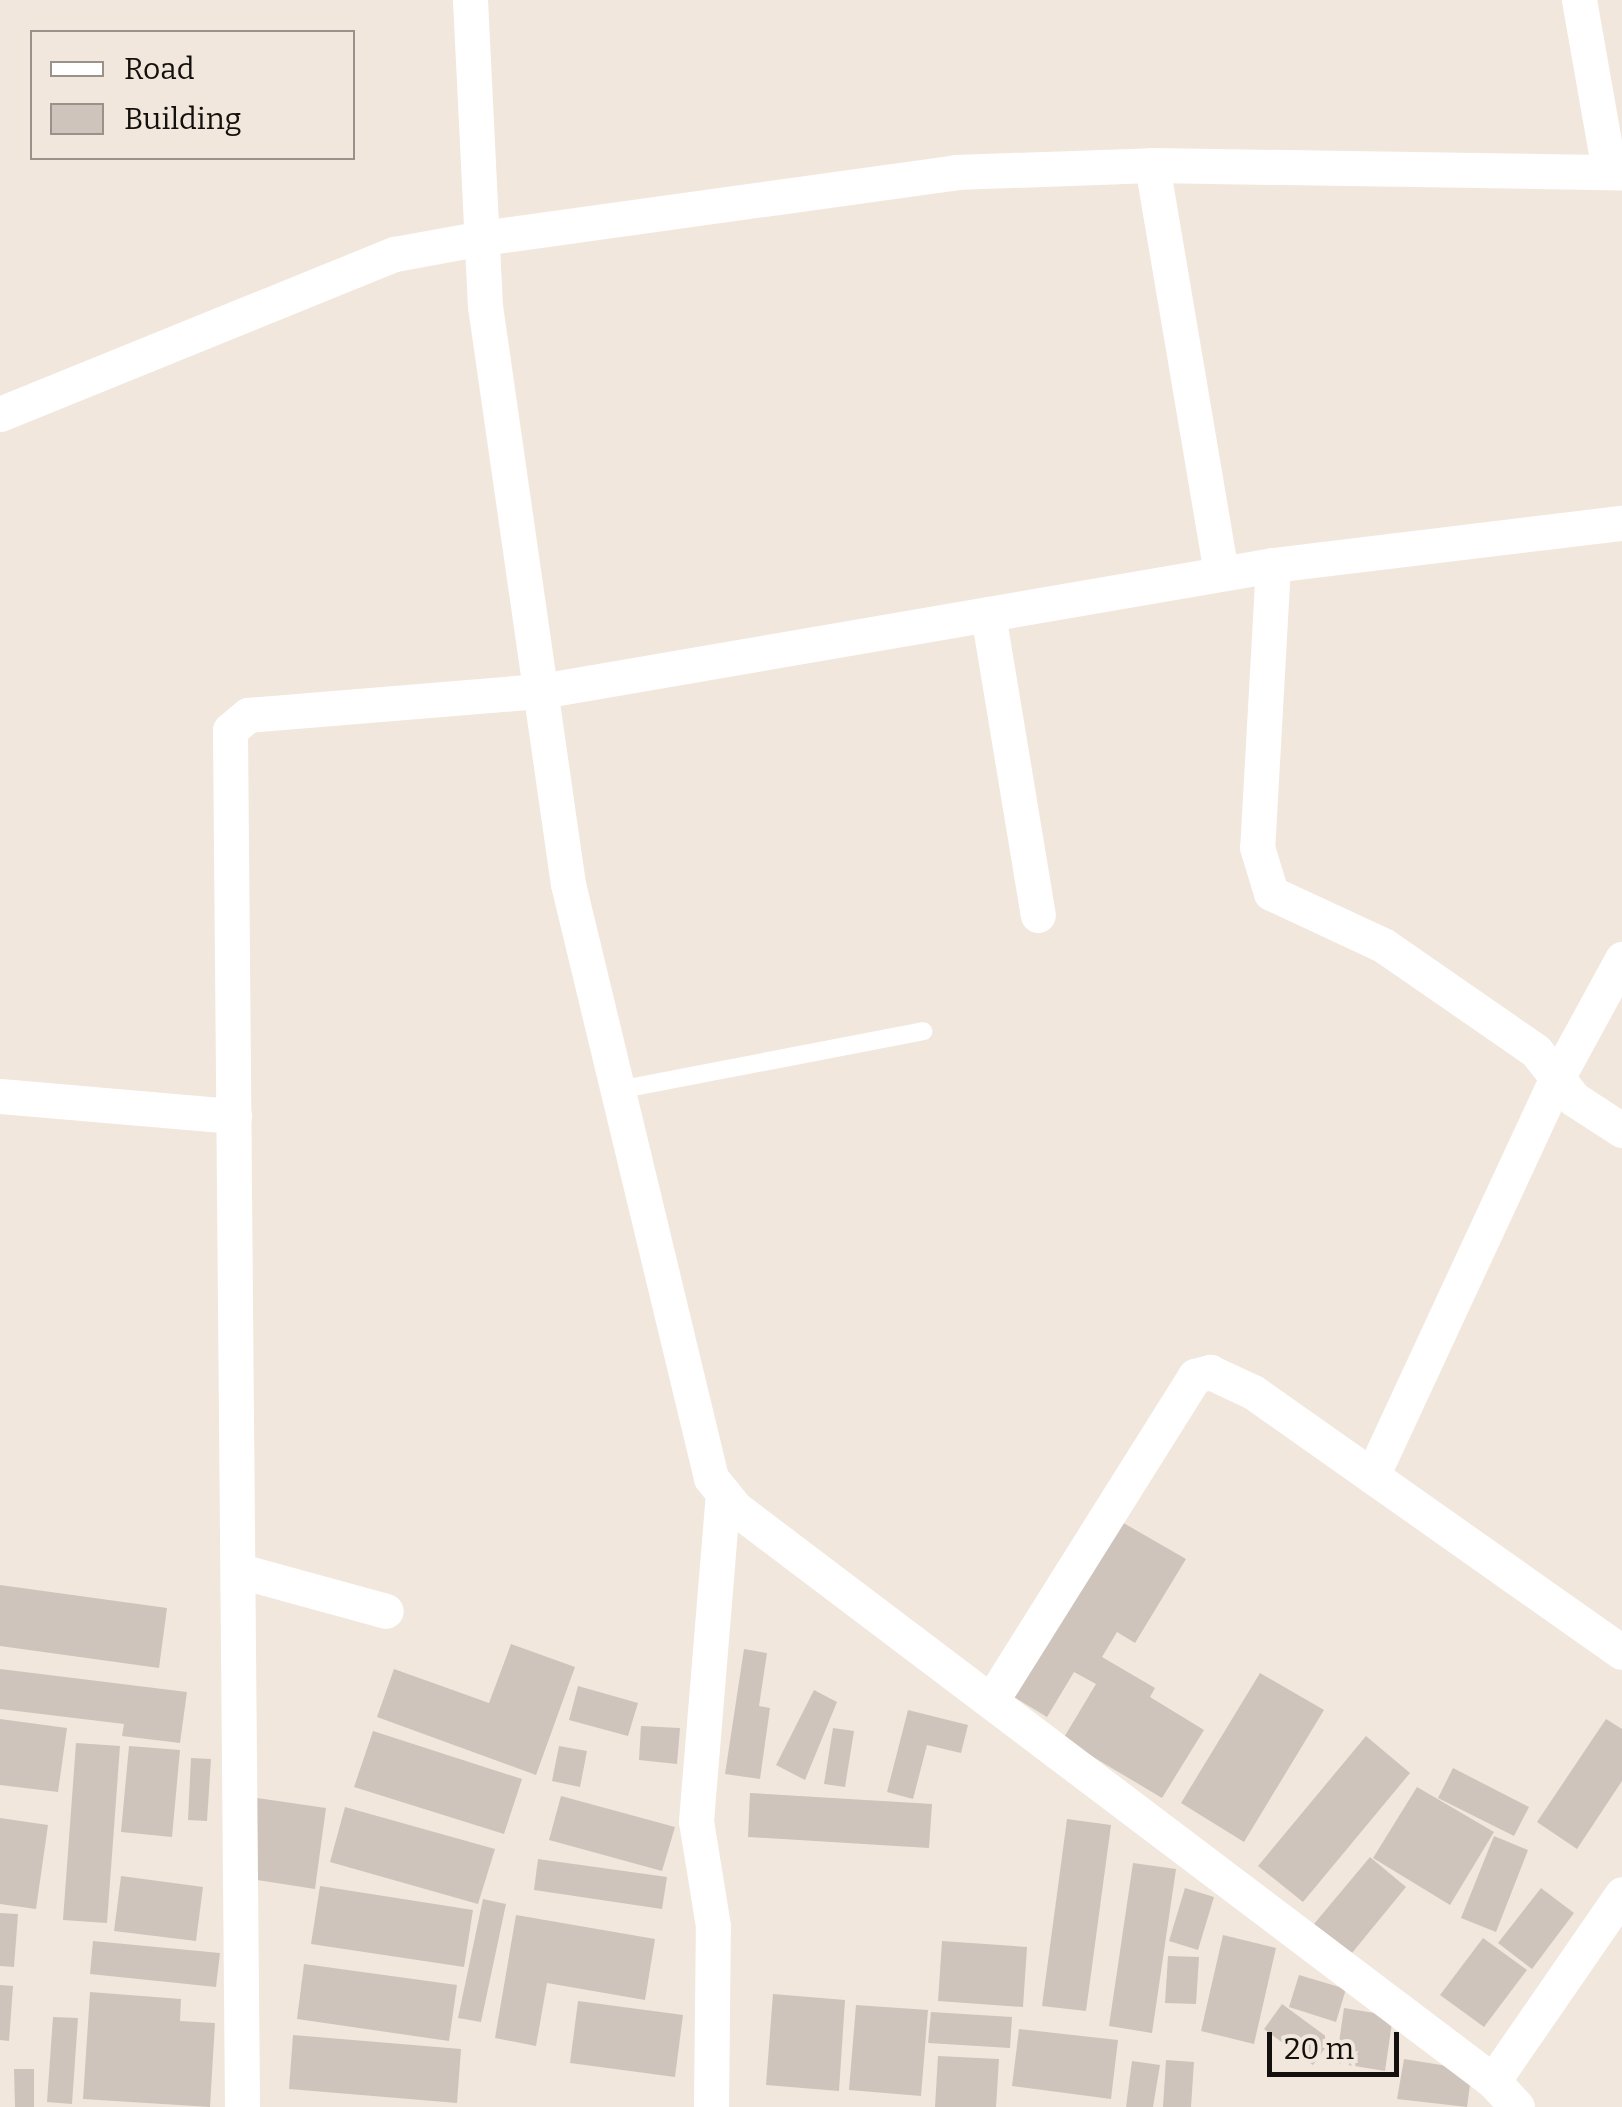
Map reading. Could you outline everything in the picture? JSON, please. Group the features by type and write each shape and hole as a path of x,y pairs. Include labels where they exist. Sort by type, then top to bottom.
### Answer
{"street":[{"path":"470,0 485,306 568,884 711,1478 722,1496 1506,2099 1622,1894"},
{"path":"0,414 395,254 482,238 955,172 1152,166 1615,172 1579,0"},
{"path":"1152,166 1220,573"},
{"path":"242,2107 230,730 248,715 540,692 1273,564 1622,523"},
{"path":"1273,564 1259,799 1262,877 1271,893 1398,955 1536,1051 1556,1080 1622,1130"},
{"path":"988,614 1038,915"},
{"path":"1372,1476 1556,1080 1622,959"},
{"path":"0,1096 234,1116"},
{"path":"991,1701 1195,1376 1222,1375 1254,1392 1622,1652"},
{"path":"712,2107 713,1926 696,1821 722,1496"},
{"path":"240,1571 386,1611"}],"lane":[{"path":"618,1090 923,1031"}],"building":[{"path":"1120,1521 1186,1559 1135,1643 1117,1632 1102,1657 1155,1688 1150,1697 1204,1730 1162,1798 1063,1739 1096,1684 1074,1672 1047,1717 1014,1697"},
{"path":"0,1585 167,1608 159,1668 0,1646"},
{"path":"511,1644 575,1667 536,1775 377,1717 394,1669 489,1703"},
{"path":"744,1649 767,1653 759,1706 770,1708 760,1779 725,1774"},
{"path":"0,1669 187,1692 180,1743 122,1736 124,1724 0,1709"},
{"path":"1260,1673 1324,1710 1244,1842 1181,1803"},
{"path":"578,1686 638,1703 628,1736 569,1720"},
{"path":"814,1690 837,1702 805,1780 776,1765"},
{"path":"908,1710 968,1725 961,1753 927,1745 913,1799 887,1792"},
{"path":"0,1719 67,1728 58,1792 0,1785"},
{"path":"1606,1719 1622,1729 1622,1781 1577,1849 1537,1822"},
{"path":"641,1726 680,1728 677,1764 639,1760"},
{"path":"833,1728 854,1731 845,1787 824,1784"},
{"path":"373,1731 522,1779 504,1834 354,1787"},
{"path":"1366,1736 1410,1773 1303,1902 1258,1866"},
{"path":"76,1743 120,1746 107,1923 63,1920"},
{"path":"129,1746 180,1750 172,1837 121,1832"},
{"path":"559,1746 587,1751 580,1787 552,1781"},
{"path":"191,1758 211,1759 207,1821 188,1820"},
{"path":"1453,1768 1529,1807 1514,1836 1438,1798"},
{"path":"1417,1787 1494,1832 1450,1905 1373,1858"},
{"path":"750,1793 932,1804 929,1848 748,1837"},
{"path":"561,1796 675,1827 662,1871 549,1840"},
{"path":"257,1798 326,1808 315,1889 245,1878"},
{"path":"345,1807 495,1849 478,1904 330,1862"},
{"path":"0,1818 48,1825 36,1909 0,1904"},
{"path":"1067,1819 1111,1825 1086,2011 1042,2006"},
{"path":"1494,1836 1528,1850 1496,1932 1461,1918"},
{"path":"1370,1857 1406,1887 1352,1953 1314,1924"},
{"path":"538,1859 667,1877 662,1909 534,1890"},
{"path":"1133,1863 1176,1869 1152,2033 1109,2026"},
{"path":"121,1876 203,1887 196,1941 114,1931"},
{"path":"320,1886 473,1910 464,1967 311,1944"},
{"path":"1185,1888 1214,1897 1198,1950 1169,1941"},
{"path":"1541,1888 1574,1913 1532,1969 1498,1943"},
{"path":"483,1899 506,1904 481,2022 458,2018"},
{"path":"0,1913 18,1914 14,1967 0,1966"},
{"path":"516,1915 655,1939 645,2000 547,1983 536,2046 495,2038"},
{"path":"1223,1935 1276,1948 1254,2044 1201,2031"},
{"path":"1483,1938 1527,1970 1484,2027 1440,1995"},
{"path":"93,1941 220,1953 216,1987 90,1974"},
{"path":"942,1941 1027,1947 1023,2007 938,2001"},
{"path":"1168,1956 1199,1957 1196,2004 1165,2003"},
{"path":"304,1964 457,1985 449,2041 297,2019"},
{"path":"1299,1975 1346,1989 1336,2022 1289,2007"},
{"path":"0,1985 13,1986 9,2041 0,2040"},
{"path":"90,1992 181,1999 180,2021 215,2023 210,2107 83,2099"},
{"path":"773,1994 845,2000 839,2091 766,2085"},
{"path":"578,2001 683,2015 675,2077 570,2063"},
{"path":"1282,2004 1331,2040 1313,2065 1264,2029"},
{"path":"856,2005 928,2010 921,2096 849,2090"},
{"path":"1344,2008 1393,2016 1385,2071 1336,2063"},
{"path":"931,2012 1012,2017 1010,2048 928,2043"},
{"path":"53,2017 78,2018 72,2104 47,2102"},
{"path":"1019,2029 1118,2040 1111,2099 1012,2086"},
{"path":"293,2035 461,2049 457,2103 289,2089"},
{"path":"938,2056 999,2059 996,2107 935,2107"},
{"path":"1404,2059 1472,2070 1467,2107 1397,2099"},
{"path":"1166,2060 1194,2062 1191,2107 1163,2107"},
{"path":"1132,2061 1160,2065 1153,2107 1126,2107"},
{"path":"14,2069 34,2069 34,2107 15,2107"}]}
